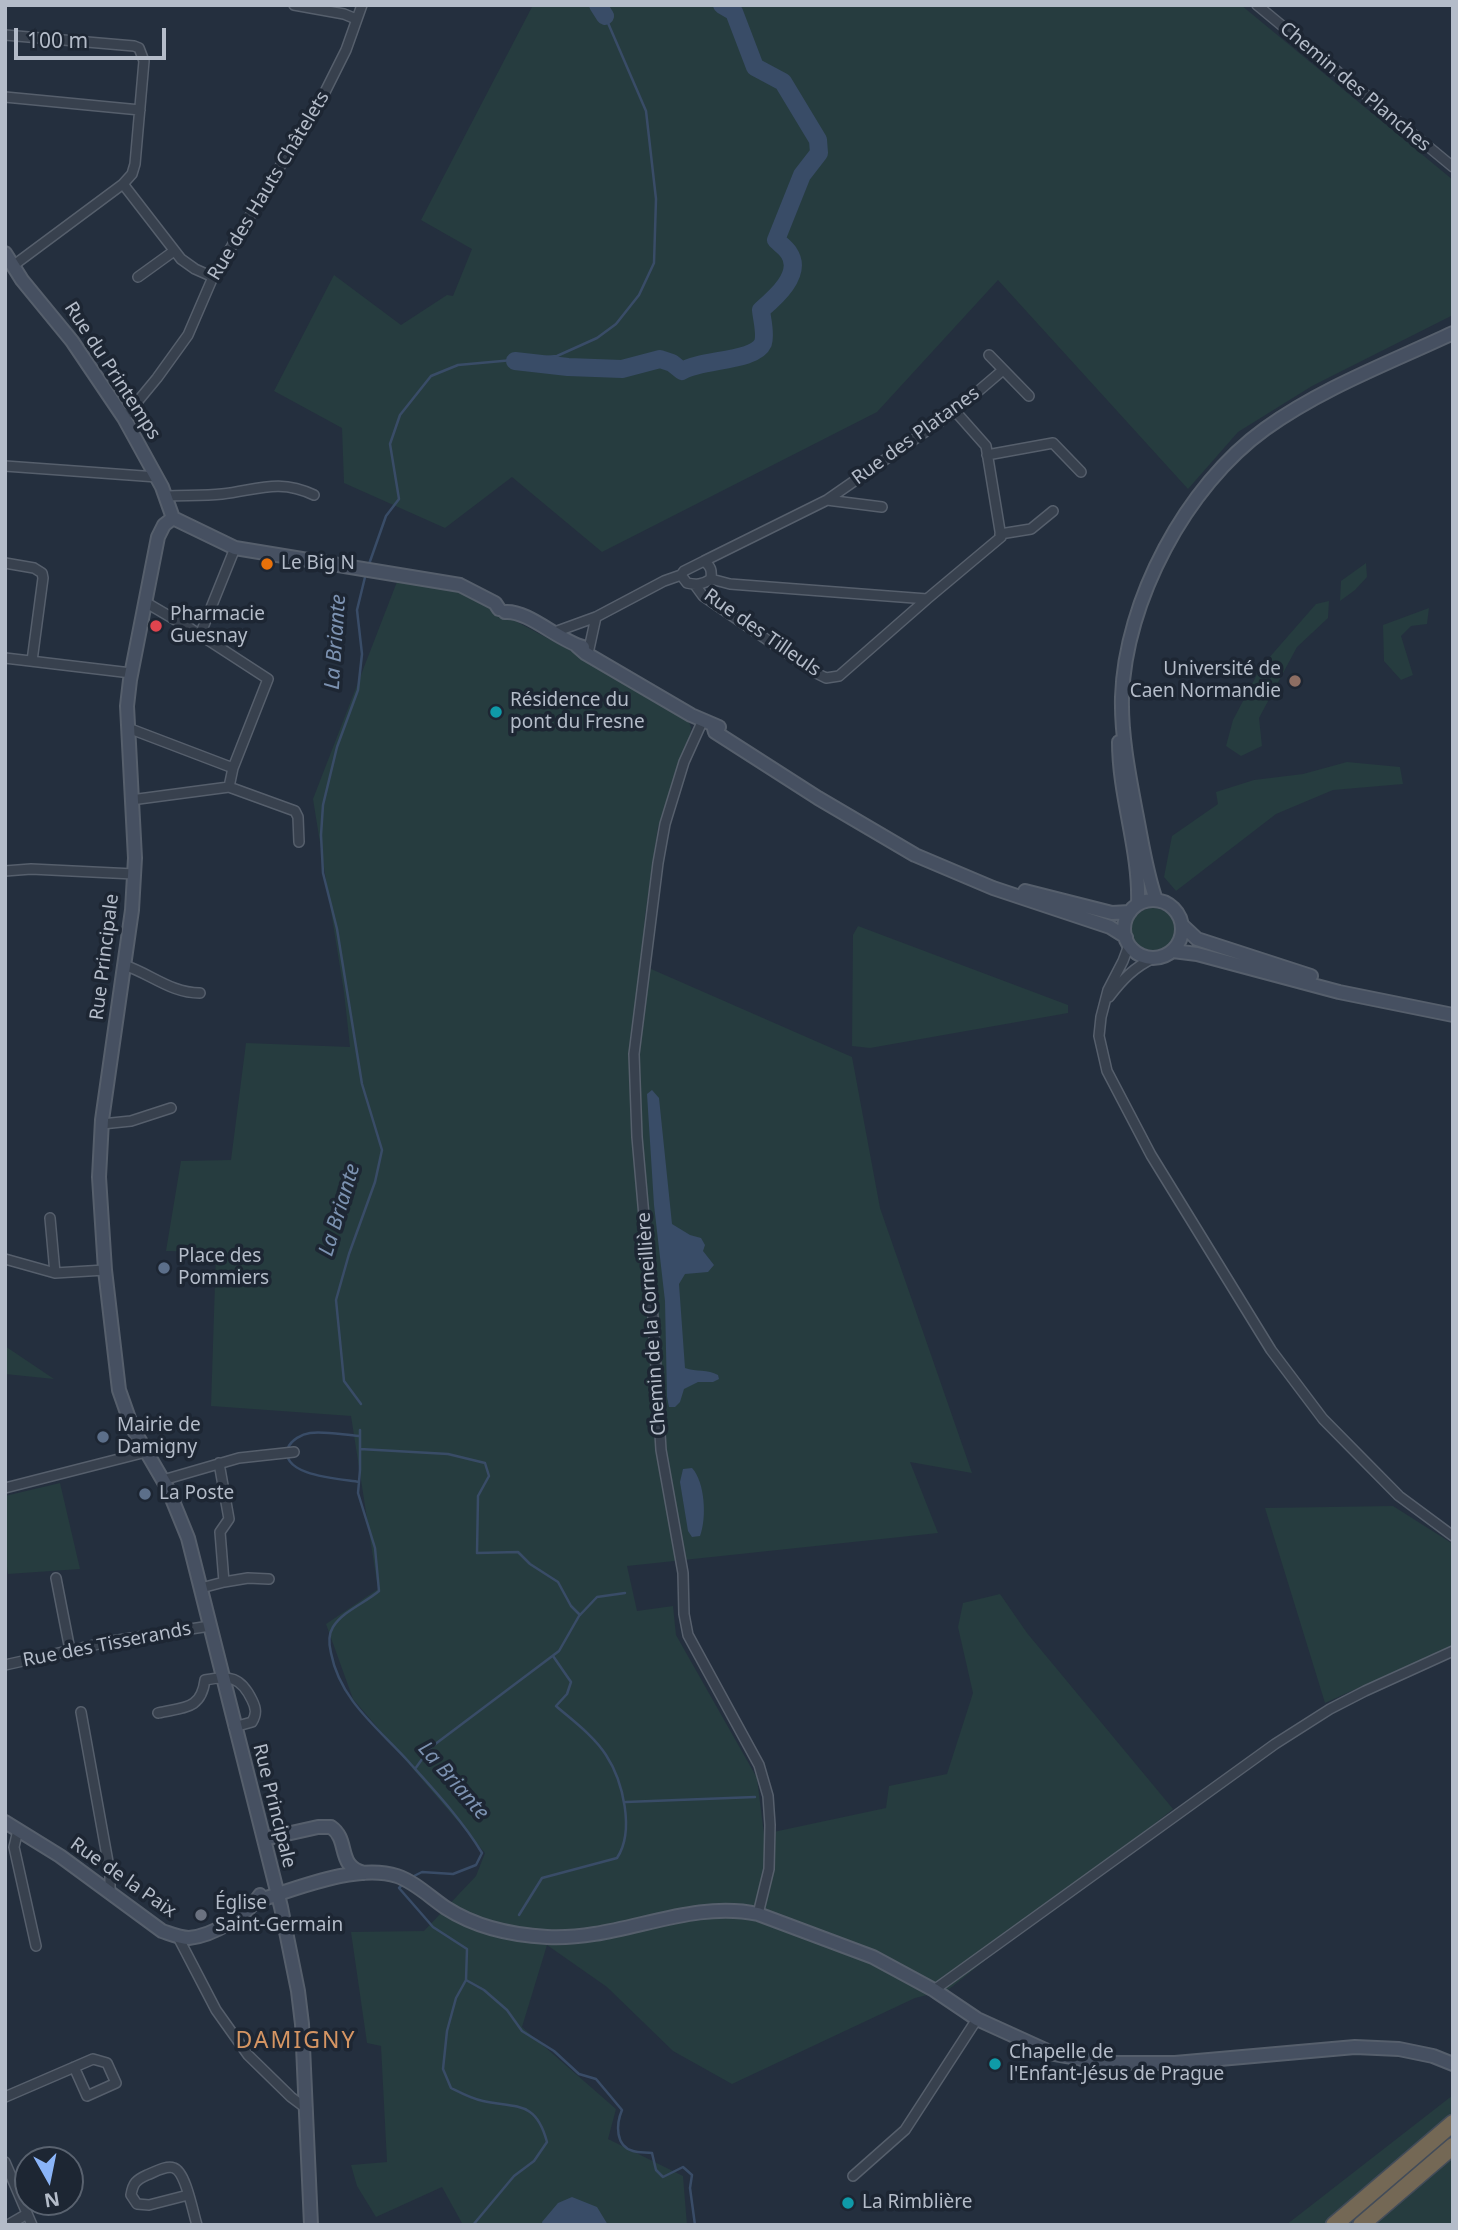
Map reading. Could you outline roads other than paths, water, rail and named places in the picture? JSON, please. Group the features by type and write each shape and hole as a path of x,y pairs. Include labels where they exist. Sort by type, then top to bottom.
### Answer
{"highway":[{"path":"1334,2225 1453,2123"},
{"path":"1361,2225 1453,2146"}],"street":[{"path":"294,5 344,14 356,19"},
{"name":"Rue des Hauts Châtelets","path":"124,418 181,346 194,323 213,277 324,94 352,36 362,5"},
{"name":"Chemin des Planches","path":"1257,5 1453,167"},
{"path":"5,35 134,46 139,48 144,61 133,169 123,184 13,265"},
{"path":"5,97 140,110"},
{"path":"123,184 173,251 188,266 213,277"},
{"path":"138,277 173,251"},
{"name":"Rue du Printemps","path":"5,253 22,280 72,341 124,418 166,496 173,518"},
{"path":"1453,333 1305,403 1263,431 1219,471 1191,505 1164,549 1147,588 1129,644 1122,694 1119,759 1138,880 1134,908 1125,920 1127,941 1124,961 1108,990 1099,1036 1107,1071 1151,1156 1272,1350 1323,1419 1399,1496 1453,1536"},
{"path":"989,355 1029,396"},
{"name":"Rue des Platanes","path":"704,561 827,500 954,411 1003,370"},
{"path":"954,411 986,446 1000,534 1031,529 1053,510"},
{"path":"988,455 1052,443 1081,472"},
{"path":"5,466 156,477"},
{"path":"166,496 221,494 287,485 314,495"},
{"name":"Rue des Platanes","path":"827,500 882,508"},
{"path":"173,518 235,548 460,585 495,603 502,611 512,611 545,627 551,633 583,647 683,703 725,739 915,855 1110,927 1143,957 1154,958"},
{"name":"Rue Principale","path":"173,518 164,525 158,537 127,706 134,874 132,910 102,1124 99,1177 105,1270 116,1371 124,1407 163,1480 188,1538 264,1839 298,1991 307,2109 311,2225"},
{"name":"Rue des Tilleuls","path":"695,585 703,596 816,673 826,678 839,677 999,540 1000,534"},
{"path":"200,635 235,548"},
{"path":"551,633 596,617 704,561 711,567 710,579"},
{"path":"5,563 34,568 42,573 32,661"},
{"path":"681,575 687,583 695,585 710,579 730,584 927,599"},
{"path":"145,603 268,678 233,768 229,787"},
{"path":"583,647 596,617"},
{"path":"5,659 131,673"},
{"name":"Chemin de la Corneillière","path":"704,721 674,790 658,863 634,1054 637,1137 653,1318 661,1450 681,1559 688,1635 758,1765 768,1796 769,1869 758,1914"},
{"path":"1122,721 1148,875 1156,900"},
{"path":"128,728 233,768"},
{"path":"131,800 229,787 295,811 299,817 299,842"},
{"path":"5,871 31,869 134,874"},
{"path":"966,876 1112,913 1156,900 1166,902 1175,909 1182,925 1197,939 1333,983 1356,994"},
{"path":"1173,951 1181,935 1182,925"},
{"path":"1105,1001 1127,975 1141,964 1173,951 1197,954 1339,992 1453,1015"},
{"path":"124,965 142,971 170,989 200,993"},
{"path":"102,1124 131,1121 171,1108"},
{"path":"50,1218 55,1273"},
{"path":"5,1259 55,1273 105,1270"},
{"path":"5,1488 146,1452"},
{"path":"163,1480 239,1458 294,1452"},
{"path":"219,1463 229,1509 229,1519 220,1531 224,1582"},
{"path":"56,1578 70,1650"},
{"path":"201,1588 248,1578 269,1579"},
{"name":"Rue des Tisserands","path":"5,1665 112,1641 210,1626"},
{"path":"934,1990 1275,1744 1354,1697 1453,1651"},
{"path":"158,1713 194,1704 203,1693 205,1680 221,1676 245,1685 255,1707 256,1716 252,1722 234,1727"},
{"path":"81,1712 110,1873 110,1892"},
{"name":"Rue de la Paix","path":"5,1822 60,1856 162,1931 178,1937 216,2010 248,2055 307,2109"},
{"path":"264,1839 318,1827 331,1827 340,1836 347,1862 357,1871 397,1876 474,1924 503,1932 551,1937 610,1931 697,1912 740,1910 758,1914 873,1957 934,1990 977,2020 1054,2054 1104,2063 1175,2063 1355,2047 1399,2049 1433,2056 1453,2064"},
{"path":"18,1830 14,1847 36,1946"},
{"path":"338,1877 347,1862"},
{"path":"178,1937 205,1935 229,1923 257,1901 276,1893 338,1877 368,1873"},
{"path":"257,1901 272,1876"},
{"path":"853,2176 905,2130 977,2020"},
{"path":"5,2097 74,2067 93,2059 107,2063 116,2083 87,2096 74,2067"},
{"path":"5,2162 14,2183"},
{"path":"188,2195 149,2205 137,2204 131,2195 133,2184 139,2178 164,2168 174,2168 182,2174 197,2225"},
{"path":"8,2225 24,2216"}],"water":[{"path":"652,1090 659,1098 672,1224 701,1238 705,1245 703,1251 714,1265 708,1272 685,1274 679,1284 685,1368 714,1373 719,1379 713,1382 698,1382 684,1389 680,1402 675,1407 669,1407 667,1397 665,1301 654,1205 647,1094"},
{"path":"692,1468 700,1482 704,1510 700,1536 692,1537 688,1531 680,1482 683,1469"},
{"path":"572,2197 597,2207 608,2225 543,2225 542,2222 558,2203"}],"waterway":[{"name":"La Briante","path":"598,5 605,16"},
{"path":"515,361 622,369 660,359 672,363 682,371 750,354 763,343 761,310 786,285 792,269 789,253 776,240 802,175 819,153 818,140 783,82 755,67 734,12 722,5"},
{"name":"La Briante","path":"368,567 386,516 399,499 390,444 400,415 431,376 458,365 557,356 597,338 616,324 639,295 654,263 656,199 646,111 605,16"},
{"name":"La Briante","path":"361,1404 344,1381 336,1300 375,1182 382,1150 362,1084 337,929 323,873 321,835 323,805 337,747 358,690 362,654 357,610 366,573"},
{"name":"La Briante","path":"360,1430 358,1493 375,1548 379,1591 337,1621 330,1633 331,1653 336,1670 351,1699 438,1794 482,1853 476,1865 453,1874 422,1872 410,1878"},
{"path":"359,1436 322,1432 307,1434 297,1438 288,1448 288,1457 293,1465 302,1470 359,1482"},
{"path":"360,1449 448,1454 485,1463 489,1476 478,1496 477,1553 518,1552 530,1564 558,1582 571,1606 580,1615 597,1597 625,1593"},
{"path":"415,1769 430,1748 559,1651 579,1616"},
{"path":"519,1915 542,1878 617,1858 625,1834 625,1806 612,1766 595,1741 556,1706 567,1694 571,1682 553,1656"},
{"path":"626,1802 755,1797"},
{"name":"La Briante","path":"405,1882 399,1888 433,1927 467,1949 466,1980 456,1998 447,2031 443,2069 451,2088 479,2100 524,2109 537,2119 547,2142 534,2161 514,2176 473,2225"},
{"path":"466,1980 484,1990 507,2010 522,2031 554,2051 579,2074 596,2079 622,2110 618,2134 627,2148 635,2152 652,2153 656,2170 663,2177 683,2167 692,2175 690,2188 695,2225"}],"place":[{"name":"Le Big N","path":"267,564"},
{"name":"Pharmacie Guesnay","path":"156,626"},
{"name":"Université de Caen Normandie","path":"1295,681"},
{"name":"Résidence du pont du Fresne","path":"496,712"},
{"name":"Place des Pommiers","path":"164,1268"},
{"name":"Mairie de Damigny","path":"103,1437"},
{"name":"La Poste","path":"145,1494"},
{"name":"Église Saint-Germain","path":"201,1915"},
{"name":"Chapelle de l'Enfant-Jésus de Prague","path":"995,2064"},
{"name":"La Rimblière","path":"848,2203"}],"district":[{"name":"DAMIGNY","path":"296,2041"}]}
